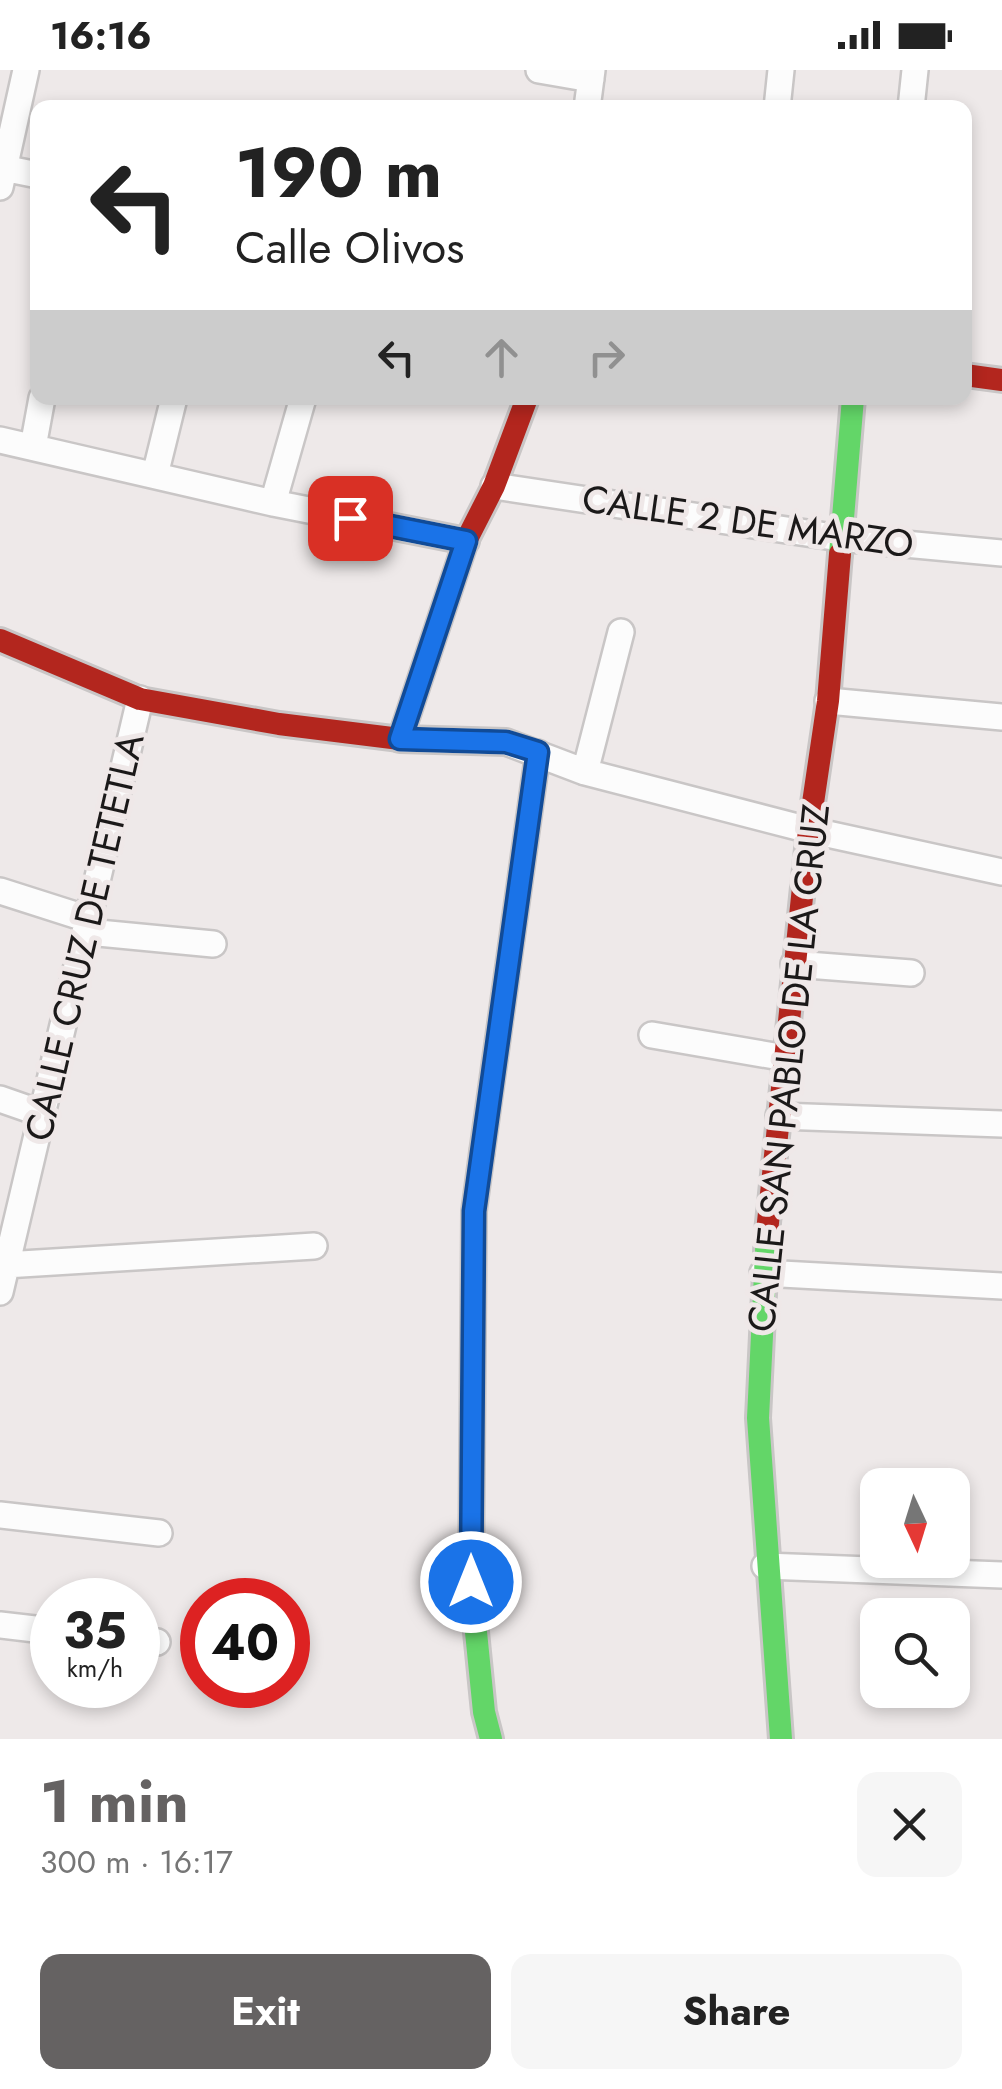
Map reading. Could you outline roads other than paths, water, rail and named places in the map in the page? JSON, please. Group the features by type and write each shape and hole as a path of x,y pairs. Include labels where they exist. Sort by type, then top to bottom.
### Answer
{"street":[{"path":"26,70 2,178 30,176"},
{"path":"539,70 591,74 588,100"},
{"path":"778,100 781,70"},
{"path":"912,100 915,70"},
{"path":"972,376 1002,380"},
{"path":"33,446 41,405"},
{"path":"156,476 172,405"},
{"path":"273,503 301,405"},
{"path":"400,739 466,541 494,486 524,405"},
{"name":"CALLE SAN PABLO DE LA CRUZ","path":"781,1739 765,1566 758,1418 763,1273 809,830 828,701 852,405"},
{"path":"0,440 273,503 466,541"},
{"name":"CALLE 2 DE MARZO","path":"494,486 840,538 1002,552"},
{"path":"585,772 621,632"},
{"path":"0,640 140,699 400,739 506,742 585,772 809,830 1002,872"},
{"name":"CALLE CRUZ DE TETETLA","path":"0,1292 140,699"},
{"path":"828,701 1002,717"},
{"path":"490,1739 471,1582 474,1211 538,752"},
{"path":"0,891 89,926 213,944"},
{"path":"794,964 911,973"},
{"path":"652,1034 786,1058"},
{"path":"0,1100 43,1114"},
{"path":"780,1116 1002,1124"},
{"path":"5,1265 314,1246"},
{"path":"763,1273 1002,1286"},
{"path":"0,1515 159,1534"},
{"path":"765,1566 1002,1575"},
{"path":"0,1626 30,1629"}]}
